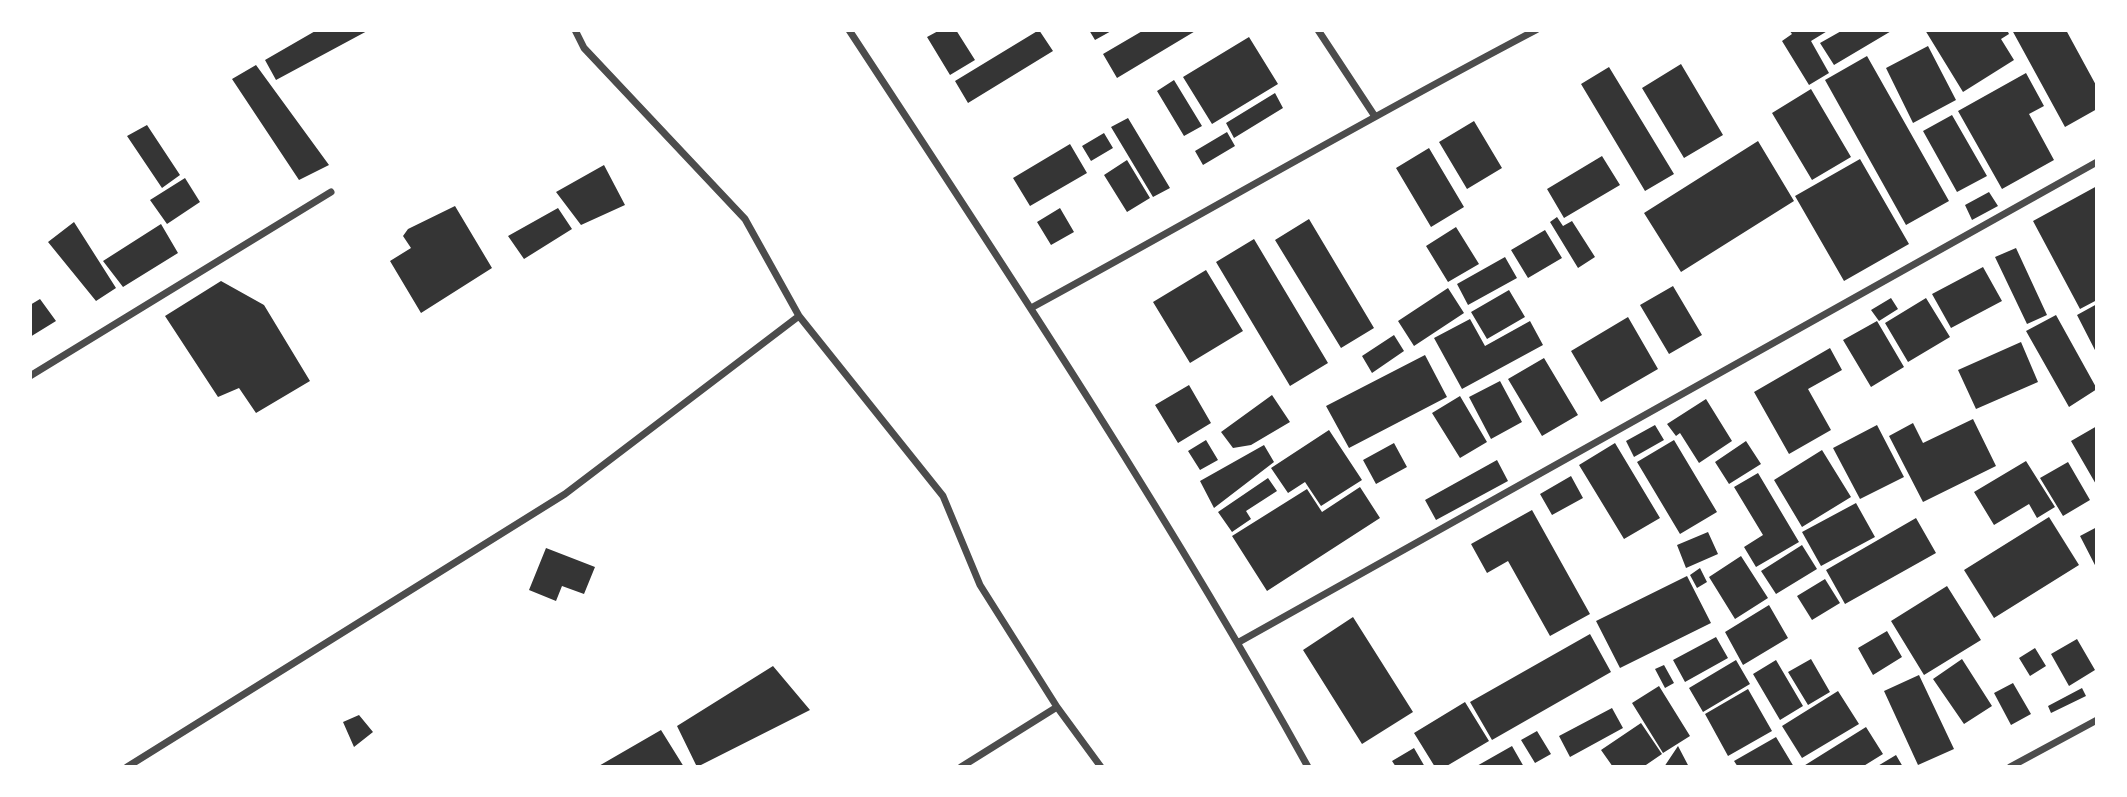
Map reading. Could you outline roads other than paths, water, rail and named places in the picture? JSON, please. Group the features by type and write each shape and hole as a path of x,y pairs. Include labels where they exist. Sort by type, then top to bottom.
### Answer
{"street":[{"path":"575,30 584,48 745,219 799,316 943,496 981,585 1057,707 1101,767"},
{"path":"849,30 1031,308 1239,642 1308,767"},
{"path":"1318,30 1374,115"},
{"path":"1031,308 1225,202 1374,115 1536,30"},
{"path":"1239,642 2097,162"},
{"path":"30,376 331,192"},
{"path":"127,767 565,494 799,316"},
{"path":"961,767 1057,707"},
{"path":"2010,767 2097,720"}]}
